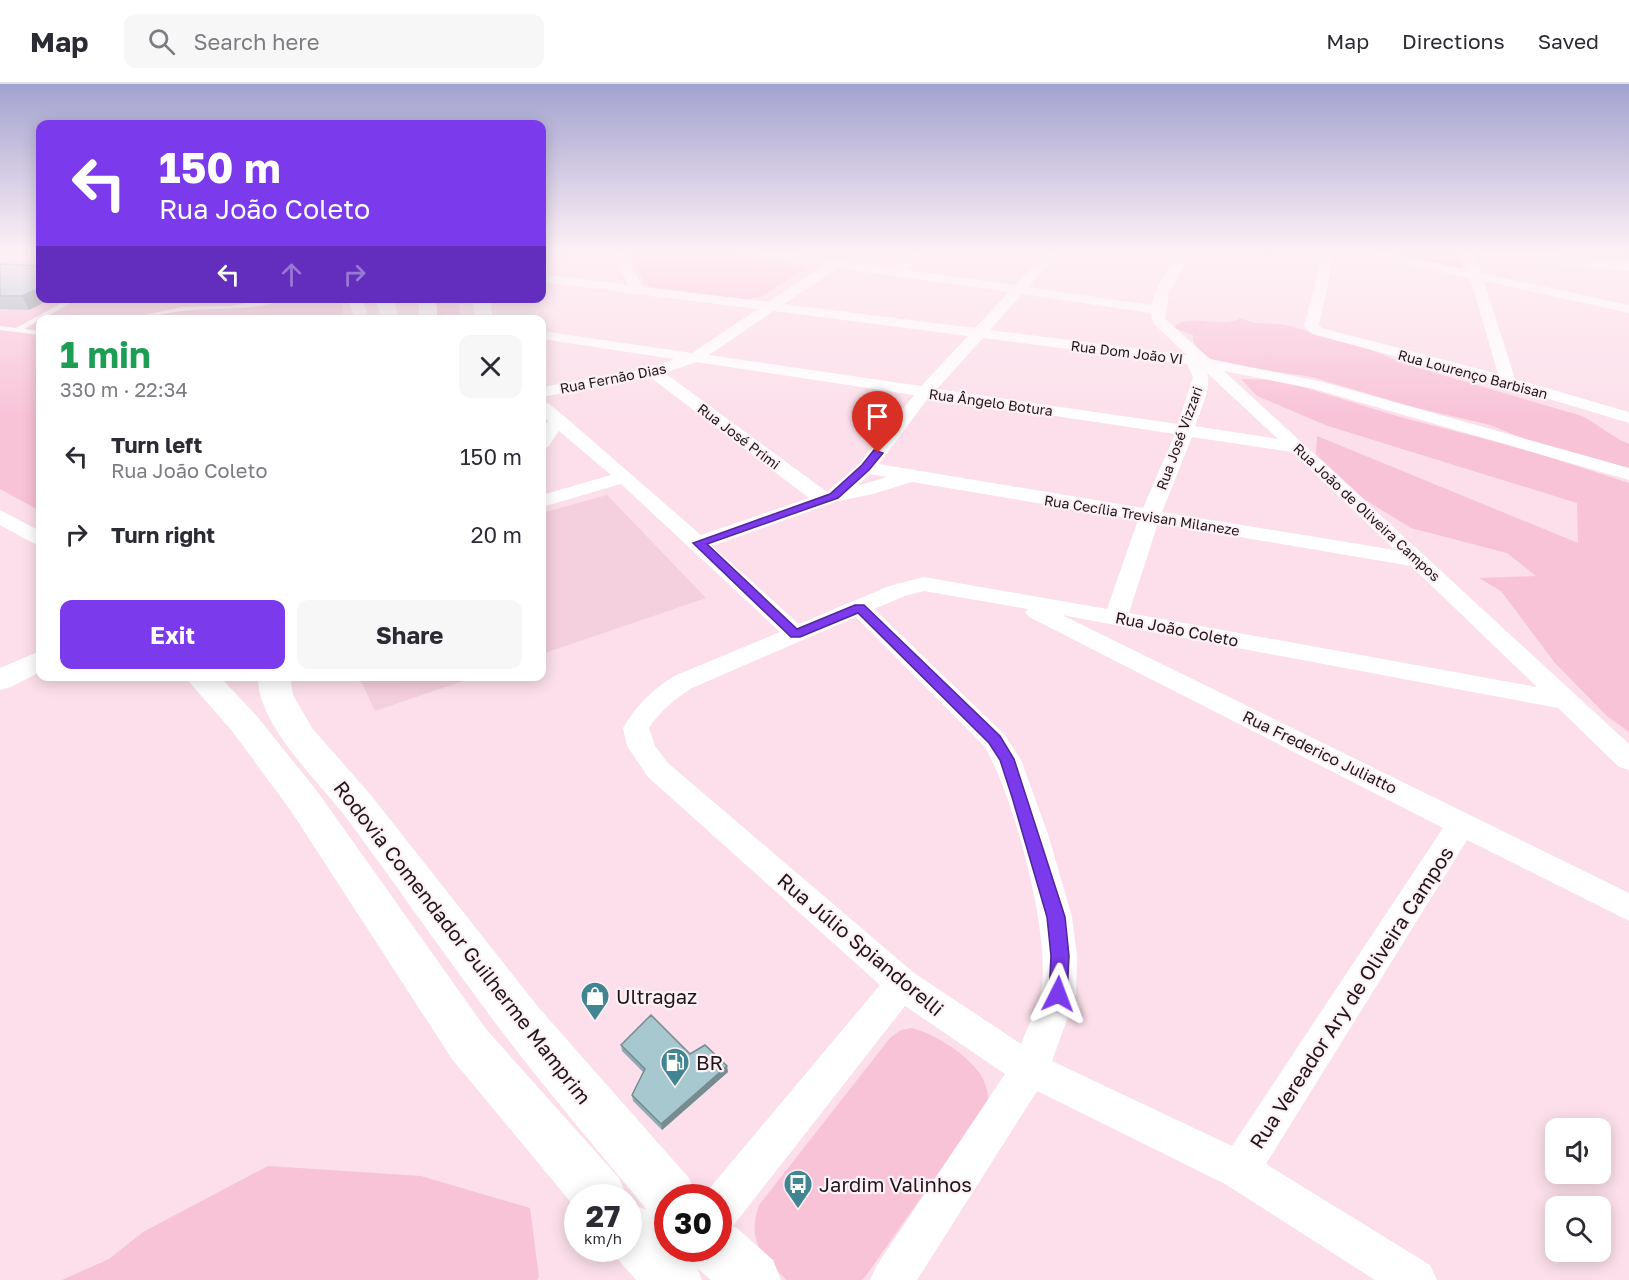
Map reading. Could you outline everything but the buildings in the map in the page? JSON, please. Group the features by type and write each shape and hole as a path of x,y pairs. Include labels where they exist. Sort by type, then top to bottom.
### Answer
{"main road":[{"path":"205,681 244,723 304,801 469,1044 589,1184"},
{"name":"Rodovia Comendador Guilherme Mamprim","path":"274,681 276,696 327,771 377,831 523,1023 659,1184"},
{"path":"642,1245 674,1280"},
{"path":"732,1261 753,1280"}],"street":[{"name":"Rua Dom João VI","path":"769,307 1200,362 1317,385 1629,474"},
{"name":"Rua Fernão Dias","path":"546,391 653,372 696,357 769,307"},
{"path":"829,498 866,468 925,392 1002,307"},
{"path":"1134,307 1156,310 1157,307"},
{"name":"Rua Lourenço Barbisan","path":"1316,307 1311,327 1317,331 1508,382 1629,418"},
{"path":"1486,307 1508,382"},
{"name":"Rua João de Oliveira Campos","path":"1156,310 1158,321 1200,362 1298,447 1629,760"},
{"name":"Rua Ângelo Botura","path":"546,336 1298,447"},
{"name":"Rua José Vizzari","path":"1116,618 1150,516 1185,431 1201,377 1200,362"},
{"name":"Rua José Primi","path":"653,372 829,498"},
{"path":"546,410 626,477 796,634"},
{"path":"546,436 558,420"},
{"name":"Rua Cecília Trevisan Milaneze","path":"866,468 1419,561"},
{"path":"699,543 829,498 866,490 909,476"},
{"path":"546,500 626,477"},
{"path":"0,516 36,537"},
{"name":"Rua João Coleto","path":"796,634 897,591 924,584 1565,701"},
{"name":"Rua Frederico Juliatto","path":"1010,599 1629,908"},
{"path":"860,608 994,740 1007,759 1033,834 1056,917 1060,956 1058,994 1030,1069 892,1280"},
{"path":"1147,667 1161,626"},
{"name":"Rua Júlio Spiandorelli","path":"796,634 683,682 666,693 641,719 636,728 637,739 642,751 658,770 902,984 977,1036 1030,1069 1239,1170 1415,1280"},
{"path":"0,682 36,662"},
{"path":"0,682 36,674"},
{"name":"Rua Vereador Ary de Oliveira Campos","path":"1239,1170 1462,823"},
{"path":"732,1194 902,984"}],"lane":[{"path":"45,315 60,307"},
{"path":"151,315 182,309 238,307"},
{"path":"17,330 36,320"},
{"path":"0,328 36,332"}],"shaded area":[{"path":"0,307 342,307 343,315 36,315 36,509 0,489"},
{"path":"434,307 459,307 460,315 435,315"},
{"path":"1240,318 1254,323 1282,324 1364,347 1408,365 1582,416 1629,444 1629,468 1562,454 1490,425 1413,407 1312,377 1218,363 1202,354 1193,341 1193,335 1174,328 1187,321 1225,322"},
{"path":"1241,379 1280,380 1400,417 1524,449 1629,483 1629,732 1607,716 1555,663 1501,591 1479,578 1536,576 1507,553 1411,528 1364,499 1316,454 1317,436 1578,543 1577,503 1328,426 1257,396"},
{"path":"607,495 706,598 546,653 546,512"},
{"path":"361,681 463,681 375,711"},
{"path":"912,1028 939,1039 964,1057 982,1078 989,1101 865,1277 861,1280 787,1280 770,1264 759,1247 755,1228 759,1205 890,1038 901,1030"},
{"path":"268,1166 421,1176 530,1208 539,1277 537,1280 62,1280 109,1259 143,1232"}],"place":[{"name":"Ultragaz","path":"595,1022"},
{"name":"BR","path":"675,1088"},
{"name":"Jardim Valinhos","path":"798,1210"}],"route":[{"path":"878,453 866,468 834,496 699,543 796,634 860,608 994,740 1007,759 1033,834 1056,917 1060,956 1058,994"}]}
